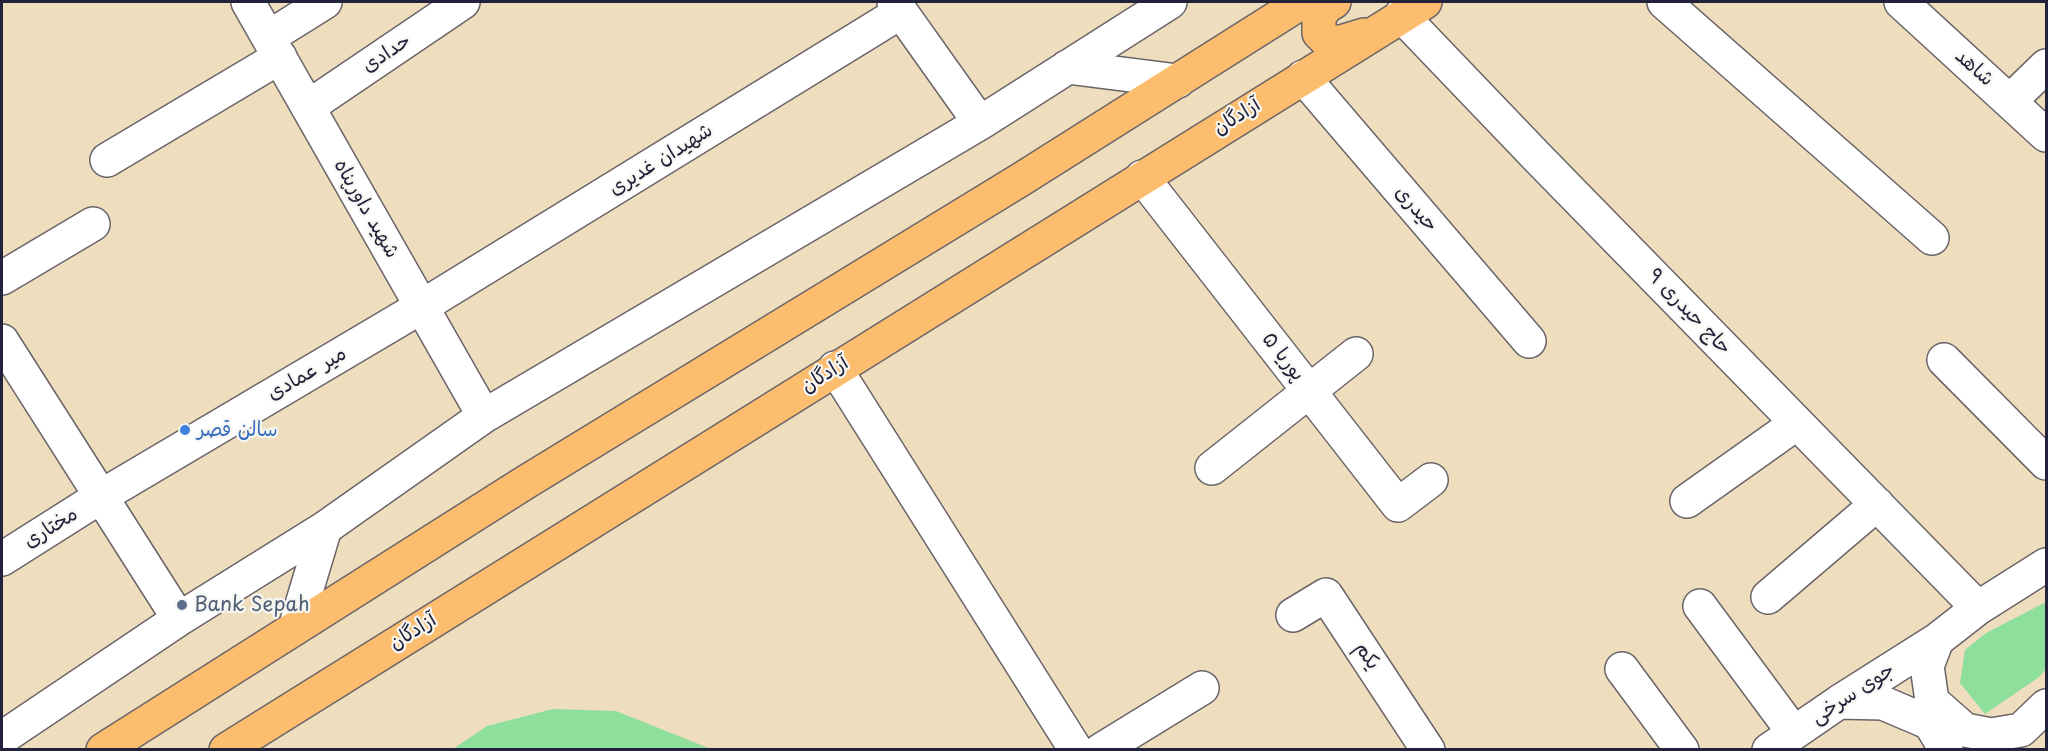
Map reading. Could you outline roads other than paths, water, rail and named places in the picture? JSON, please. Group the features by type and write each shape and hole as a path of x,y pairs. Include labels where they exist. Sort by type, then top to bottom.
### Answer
{"main road":[{"path":"103,750 526,482 1020,180 1302,2"},
{"path":"1334,2 1327,6 1319,16 1319,33 1328,42 1341,42 1372,33"},
{"name":"آزادگان","path":"226,750 1413,8"}],"street":[{"name":"شهید داورپناه","path":"249,2 484,416"},
{"path":"107,160 274,47 325,2"},
{"name":"حدادی","path":"308,107 464,2"},
{"path":"2,738 179,619 325,528 484,416 980,123 1170,2"},
{"path":"1664,2 1932,238"},
{"name":"شاهد","path":"1900,2 2046,135"},
{"path":"898,7 980,123"},
{"name":"شهیدان غدیری","path":"421,307 898,7"},
{"name":"حاج حیدری ۹","path":"1413,8 1538,158 1978,608"},
{"path":"2010,101 2046,66"},
{"path":"1067,67 1178,81"},
{"name":"حیدری","path":"1303,77 1529,341"},
{"name":"پوریا ۵","path":"1142,177 1398,505 1431,480"},
{"path":"2,278 93,224"},
{"name":"میر عمادی","path":"100,497 421,307"},
{"path":"2,341 179,619"},
{"path":"1212,468 1356,354"},
{"path":"1944,360 2046,463"},
{"path":"836,368 1076,750"},
{"path":"1687,501 1797,423"},
{"name":"مختاری","path":"2,559 100,497"},
{"path":"1768,597 1876,504"},
{"path":"295,628 325,528"},
{"name":"جوی سرخی","path":"1782,741 1938,640 1978,608 2046,565"},
{"name":"یکم","path":"1293,615 1326,595 1428,750"},
{"path":"1700,606 1782,741"},
{"path":"1938,640 1927,666 1932,701 1965,730 2014,740 2046,706"},
{"path":"1622,669 1682,750"},
{"path":"1101,750 1202,688"},
{"path":"1839,702 1883,703 1930,723 1946,750"}],"place":[{"name":"سالن قصر","path":"185,430"},
{"name":"Bank Sepah","path":"182,605"}]}
